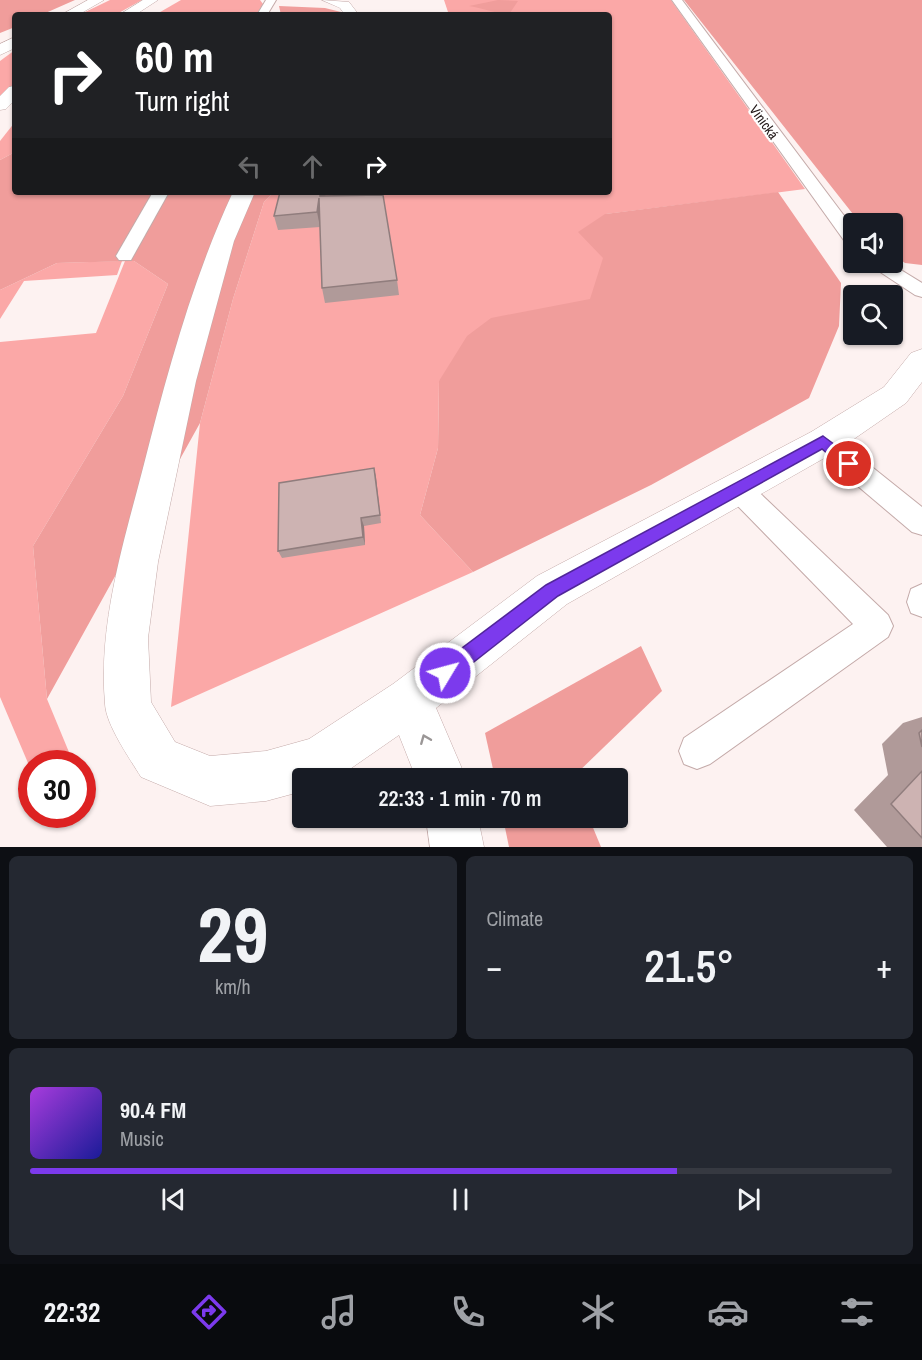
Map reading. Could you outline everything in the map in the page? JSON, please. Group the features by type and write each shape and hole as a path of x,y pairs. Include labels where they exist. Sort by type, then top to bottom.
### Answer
{"street":[{"path":"74,12 98,0"},
{"path":"131,12 152,0"},
{"path":"328,0 346,12"},
{"path":"0,105 12,94"},
{"path":"243,195 222,241 181,381 138,562 126,638 128,707 158,760 210,781 266,776 320,761 409,700 552,590 823,442 895,395 922,360"},
{"path":"409,700 437,768"},
{"path":"454,828 457,847"}],"lane":[{"name":"Vinická","path":"677,0 843,227"},
{"path":"125,256 159,195"},
{"path":"892,273 922,291"},
{"path":"823,442 922,523"},
{"path":"697,751 877,626 737,488"}],"shaded area":[{"path":"0,0 75,0 48,12 12,12 12,28 0,33"},
{"path":"110,0 142,0 120,12 85,12"},
{"path":"181,0 260,0 263,4 258,12 160,12"},
{"path":"444,0 671,0 805,189 606,214 639,330 439,381 438,448 420,515 473,572 171,707 200,423 233,299 264,202 271,195 612,195 612,12 448,12"},
{"path":"498,0 518,1 511,12 495,12 469,6"},
{"path":"684,0 922,0 922,265 903,262 903,213 852,213"},
{"path":"279,6 325,8 341,12 280,12"},
{"path":"12,52 12,86 0,96 0,61"},
{"path":"12,126 12,154 0,160 0,141"},
{"path":"12,154 12,195 271,195 264,202 233,299 200,423 47,699 33,546 123,396 168,284 134,261 57,263 0,290 0,160"},
{"path":"778,192 841,283 839,326 809,398 651,485 473,572 420,515 438,448 439,381 467,336 491,318 590,299 603,258 578,232 605,214"},
{"path":"122,261 117,275 24,281 0,319 0,290 57,263"},
{"path":"125,261 134,261 168,284 123,396 33,546 47,699 68,750 23,750 0,697 0,342 96,333"},
{"path":"641,646 662,691 582,768 493,768 485,733"},
{"path":"505,828 593,828 601,847 509,847"}],"building":[{"path":"279,195 383,195 397,280 322,288 319,198 317,212 274,216"},
{"path":"374,468 380,515 361,518 363,537 278,551 279,483"},
{"path":"922,730 922,747 919,733"},
{"path":"922,771 922,838 891,804"}],"route":[{"path":"445,673 552,590 823,442 849,464"}]}
